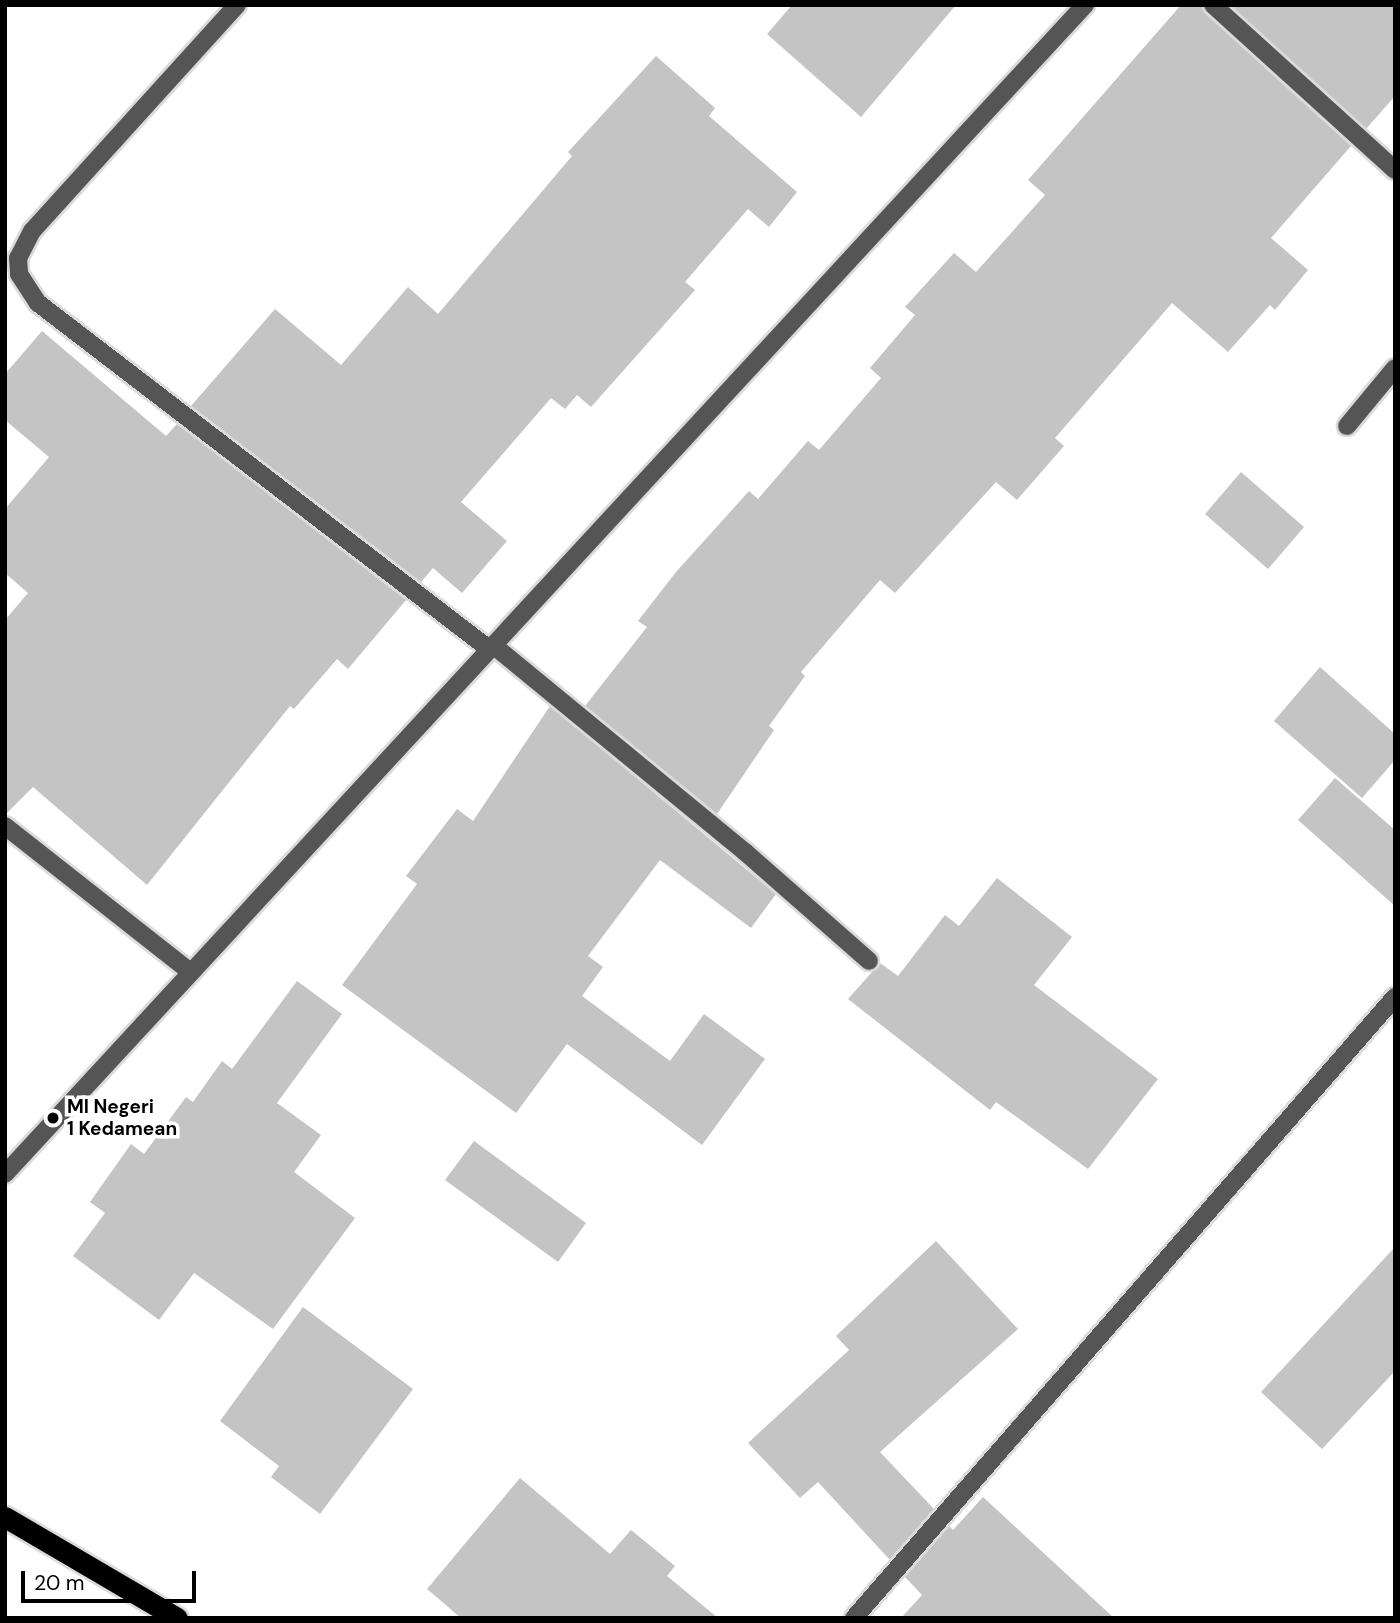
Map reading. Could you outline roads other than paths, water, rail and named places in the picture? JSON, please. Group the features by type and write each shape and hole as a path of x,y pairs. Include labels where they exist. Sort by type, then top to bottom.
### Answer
{"highway":[{"path":"5,1517 177,1618"}],"street":[{"path":"237,5 32,231 18,258 19,274 38,303 491,647 745,852 869,961"},
{"path":"5,1174 1085,5"},
{"path":"1213,5 1395,170"},
{"path":"1347,426 1395,368"},
{"path":"5,826 190,971"},
{"path":"854,1618 1395,997"}],"place":[{"name":"MI Negeri 1 Kedamean","path":"53,1118"}]}
